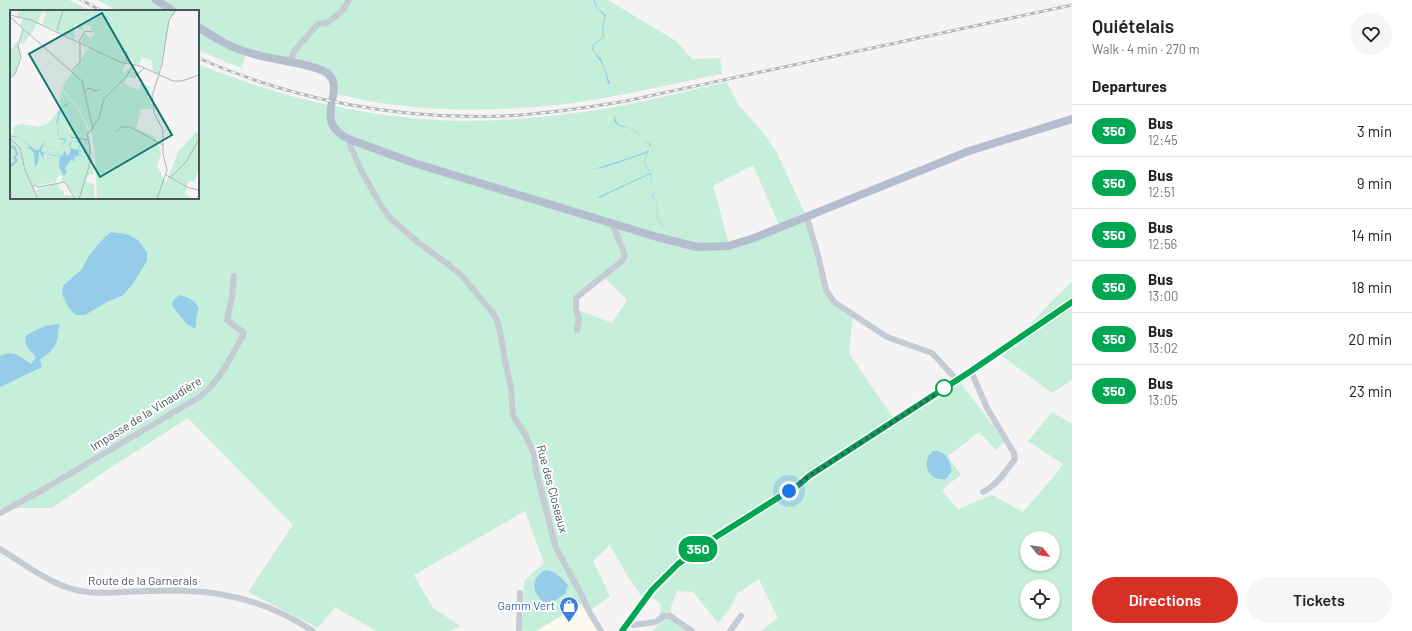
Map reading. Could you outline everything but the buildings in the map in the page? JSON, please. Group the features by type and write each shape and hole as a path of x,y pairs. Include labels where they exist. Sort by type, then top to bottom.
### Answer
{"main road":[{"path":"156,0 171,10"},
{"path":"199,28 227,44 247,52 314,67 328,74 334,84 330,117 334,127 342,136 351,140 414,163 667,240 697,247 728,246 754,238 807,218 969,151 1072,120"},
{"path":"622,631 652,590 678,564 699,548 800,484 809,476 971,371 1072,302"}],"street":[{"path":"289,62 295,50 318,24 327,23 342,11 348,0"},
{"name":"Rue des Closeaux","path":"351,140 350,145 362,172 390,218 420,244 462,276 497,320 502,336 511,388 513,416 525,434 534,454 536,472 556,548 601,631"},
{"path":"807,218 826,290 834,302 887,336 932,353 957,380"},
{"path":"578,330 579,319 576,310 576,298 622,260 625,255 612,223"},
{"name":"Impasse de la Vinaudière","path":"0,513 46,488 201,396 211,387 223,371 244,332 227,320 232,297 234,276"},
{"path":"971,371 987,408 1014,453 1015,459 1002,476 990,488 983,492"},
{"name":"Route de la Garnerais","path":"0,549 68,588 95,593 187,591 215,593 239,598 276,611 313,631"},
{"path":"519,631 520,593"},
{"path":"628,623 656,622 663,616 670,616 692,631"},
{"path":"730,631 741,616"}],"shaded area":[{"path":"581,603 598,631 536,631"}],"green space":[{"path":"0,0 69,0 89,10 10,10 10,199 199,199 199,64 263,88 296,97 364,112 433,120 468,121 518,119 587,111 647,100 727,82 737,103 765,135 777,153 807,218 826,290 834,302 853,314 849,353 893,418 959,381 1005,441 996,450 979,432 948,456 961,475 946,486 942,491 958,509 992,495 1023,512 1063,464 1028,441 1052,412 1072,424 1072,631 761,631 778,618 759,579 738,593 730,608 718,623 693,592 677,591 670,610 687,631 652,631 659,625 661,605 651,596 646,603 627,575 610,545 593,561 610,596 587,613 581,604 536,631 523,631 524,581 544,563 525,511 414,575 433,608 460,626 449,631 376,631 335,607 318,628 248,592 293,525 188,418 110,468 52,508 0,508","holes":["753,165 780,227 729,243 713,186","603,276 627,300 612,323 576,309 577,298","721,534 703,553 699,548 677,559"]},
{"path":"97,0 608,0 676,41 692,59 720,58 722,74 605,98 565,104 473,110 404,106 337,94 328,74 247,52 241,68 199,50 199,10 116,10"},
{"path":"1072,282 1072,380 1052,393 1001,355"}],"water":[{"path":"593,0 595,1 597,8 606,15 603,28 604,37 595,45 593,50 601,59 605,68 610,84 608,84 604,67 592,49 593,45 603,37 602,28 605,16 597,9"},
{"path":"615,115 618,124 632,129 621,127 614,121"},
{"path":"649,150 645,160 646,164 644,161 647,153 606,167 591,170 638,155"},
{"path":"650,173 651,174 651,182 654,191 651,183 650,174 599,198 598,197"},
{"path":"111,232 126,234 138,240 147,252 147,261 132,285 122,296 109,301 85,315 75,315 67,305 62,294 63,286 82,269 90,254"},
{"path":"181,295 192,300 199,308 196,317 196,327 193,328 187,324 172,306 174,299"},
{"path":"60,324 54,348 40,360 42,367 0,387 0,356 9,353 13,354 31,364 36,357 26,345 26,336 42,327"},
{"path":"933,451 941,452 949,460 952,471 946,479 935,477 928,470 927,460"},
{"path":"547,570 557,574 568,585 565,594 551,603 544,604 536,592 534,583 539,575"}],"railway":[{"path":"81,0 100,10"},
{"path":"199,58 234,73 271,85 309,96 347,104 425,115 503,116 564,110 626,101 1072,5"}],"bus line":[{"name":"350","path":"622,631 642,602 661,579 699,548 800,484 809,476 957,380 1072,302"}],"place":[{"name":"Gamm Vert","path":"569,623"}],"route":[{"path":"789,491 809,476 947,387 944,388"}]}
